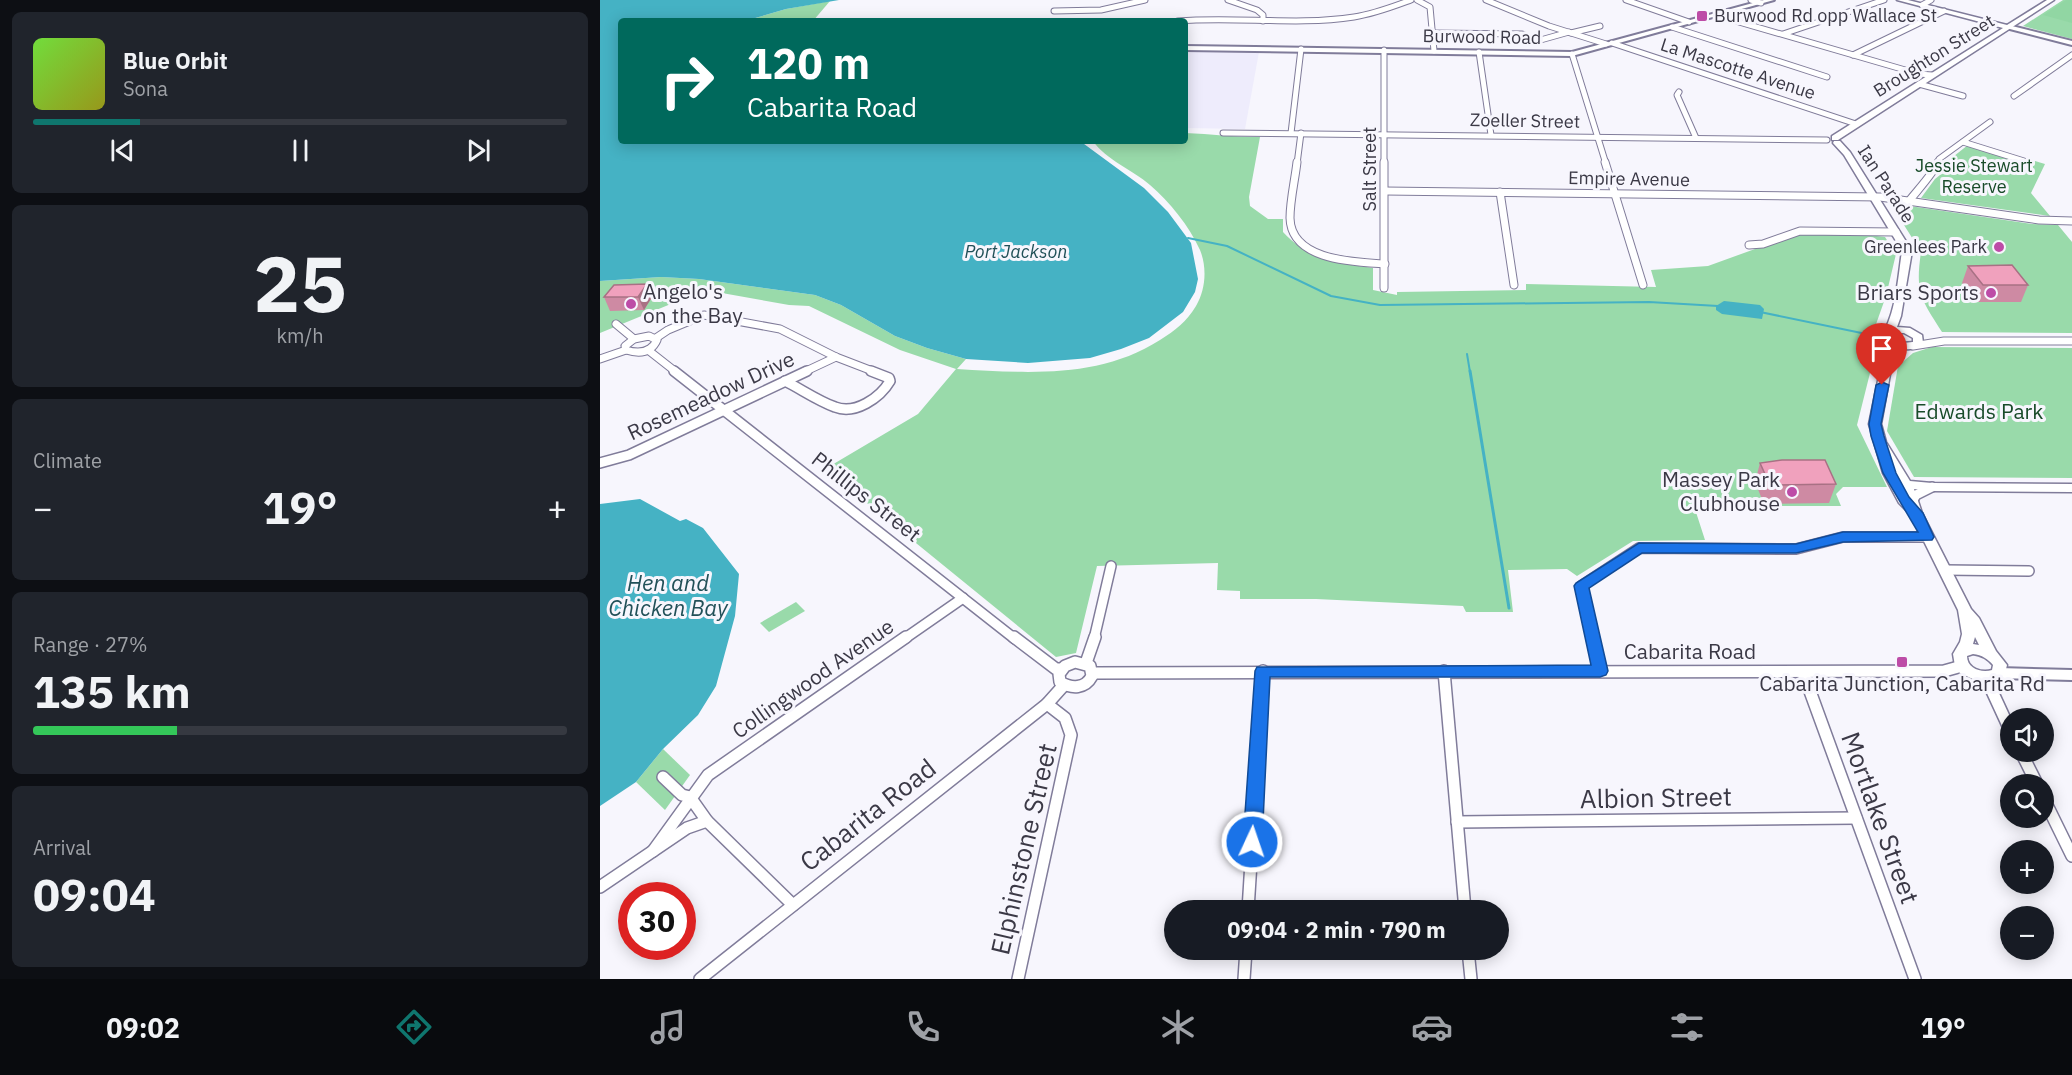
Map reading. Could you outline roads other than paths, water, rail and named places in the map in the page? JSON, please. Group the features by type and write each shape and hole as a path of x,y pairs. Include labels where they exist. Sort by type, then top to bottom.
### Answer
{"main road":[{"path":"1900,0 2008,27"},
{"name":"Broughton Street","path":"1833,140 2050,0"},
{"name":"Ian Parade","path":"1833,140 1847,154 1908,251 1896,316 1886,336 1891,342"},
{"path":"1896,316 1911,339"},
{"path":"1891,330 1911,339"},
{"path":"1911,339 1891,342 1875,424 1882,445 1927,537 1965,610 1974,621 2000,666 1993,676 1972,674 1962,659 1969,634 1965,610"},
{"path":"1889,358 1911,339"},
{"path":"1903,489 1932,487 2072,488"},
{"path":"1962,659 1972,649 1992,655"}],"street":[{"path":"1054,11 1101,10 1145,0"},
{"path":"1228,0 1257,10 1263,15 1263,21"},
{"path":"1188,21 1355,20 1411,0"},
{"path":"1417,0 1430,7 1434,51"},
{"name":"La Mascotte Avenue","path":"1486,0 1570,33 1856,124"},
{"path":"1626,0 1689,22"},
{"path":"1751,0 1761,3"},
{"name":"Burwood Road","path":"1188,48 1572,54 1771,0"},
{"path":"1783,34 1884,0"},
{"path":"1922,5 1931,0"},
{"path":"1101,10 1103,18"},
{"path":"1853,55 1944,11"},
{"path":"1715,15 1919,74 1932,75"},
{"path":"1432,33 1522,34 1537,41 1600,26"},
{"path":"1672,27 1827,77"},
{"path":"2008,27 2072,44"},
{"path":"1291,134 1301,50"},
{"name":"Salt Street","path":"1384,50 1384,288"},
{"path":"1479,52 1491,135"},
{"path":"1572,54 1643,285"},
{"path":"2014,96 2072,55"},
{"path":"1919,84 1963,96"},
{"path":"1679,93 1677,95 1696,138"},
{"path":"1909,201 1925,178 1936,170 1939,159 1990,122"},
{"name":"Zoeller Street","path":"1223,133 1833,140"},
{"path":"1301,134 1290,219 1291,231 1303,245 1325,256 1340,260 1385,264"},
{"path":"1962,142 2024,161"},
{"name":"Empire Avenue","path":"1385,190 1873,197 2039,220 2072,221"},
{"path":"1500,192 1514,285"},
{"path":"1749,245 1763,244 1800,231 1896,232"},
{"path":"626,350 625,346 634,339 649,336 656,338 704,315 780,329 836,357 889,378 887,386 860,406 844,409 836,408 785,381"},
{"path":"616,324 634,339"},
{"path":"600,359 626,350 638,353 648,350 656,345 656,338"},
{"path":"1911,339 2072,341"},
{"name":"Phillips Street","path":"648,350 1041,659 1056,669 1062,669"},
{"name":"Rosemeadow Drive","path":"600,463 629,455 836,357"},
{"path":"1914,507 1916,495 1932,487"},
{"path":"1600,671 1581,586 1639,548 1796,549 1843,537 1927,537"},
{"path":"1086,663 1095,638 1112,566"},
{"path":"1945,570 2029,571"},
{"name":"Collingwood Avenue","path":"653,851 690,796 708,775 963,598"},
{"name":"Cabarita Road","path":"1093,673 1944,671 1962,659"},
{"path":"1076,662 1086,663 1093,673 1085,685 1074,688 1064,685 1059,678 1062,669 1076,662"},
{"path":"1249,900 1263,671"},
{"path":"1444,671 1464,900"},
{"name":"Mortlake Street","path":"1803,672 1915,979"},
{"path":"2003,708 1993,676 2072,675"},
{"name":"Cabarita Road","path":"700,979 1047,704 1064,685"},
{"name":"Elphinstone Street","path":"1018,979 1066,750 1072,739 1071,728 1057,711 1047,704"},
{"path":"663,777 682,795 690,796 706,821 793,904"},
{"name":"Albion Street","path":"1457,822 1856,818"},
{"path":"2054,819 2072,856"},
{"path":"600,887 687,828 706,821"},
{"path":"1244,979 1245,960"},
{"path":"1469,960 1471,979"}],"water":[{"name":"Port Jackson","path":"600,0 839,0 786,9 755,18 618,18 618,144 1084,144 1144,188 1168,212 1191,243 1198,279 1195,292 1183,312 1149,338 1090,358 1028,363 966,359 927,348 895,336 841,305 815,295 699,279 661,277 600,281"},
{"path":"1724,301 1760,305 1764,309 1762,319 1722,314 1716,310 1716,306"},
{"name":"Hen and Chicken Bay","path":"640,499 680,521 686,519 703,528 739,574 735,616 716,686 698,715 663,749 636,782 600,806 600,504"}],"waterway":[{"path":"1188,238 1227,246 1331,296 1380,305 1649,302 1718,306"},
{"path":"1760,312 1876,336"},
{"path":"1467,354 1470,372"},
{"path":"1470,371 1509,608"}],"place":[{"name":"Burwood Rd opp Wallace St","path":"1702,16"},
{"name":"Greenlees Park","path":"1999,247"},
{"name":"Briars Sports","path":"1991,293"},
{"name":"Angelo's on the Bay","path":"631,304"},
{"name":"Massey Park Clubhouse","path":"1792,492"},
{"name":"Cabarita Junction, Cabarita Rd","path":"1902,662"}],"park label":[{"name":"Jessie Stewart Reserve","path":"1974,176"},
{"name":"Edwards Park","path":"1979,412"}]}
